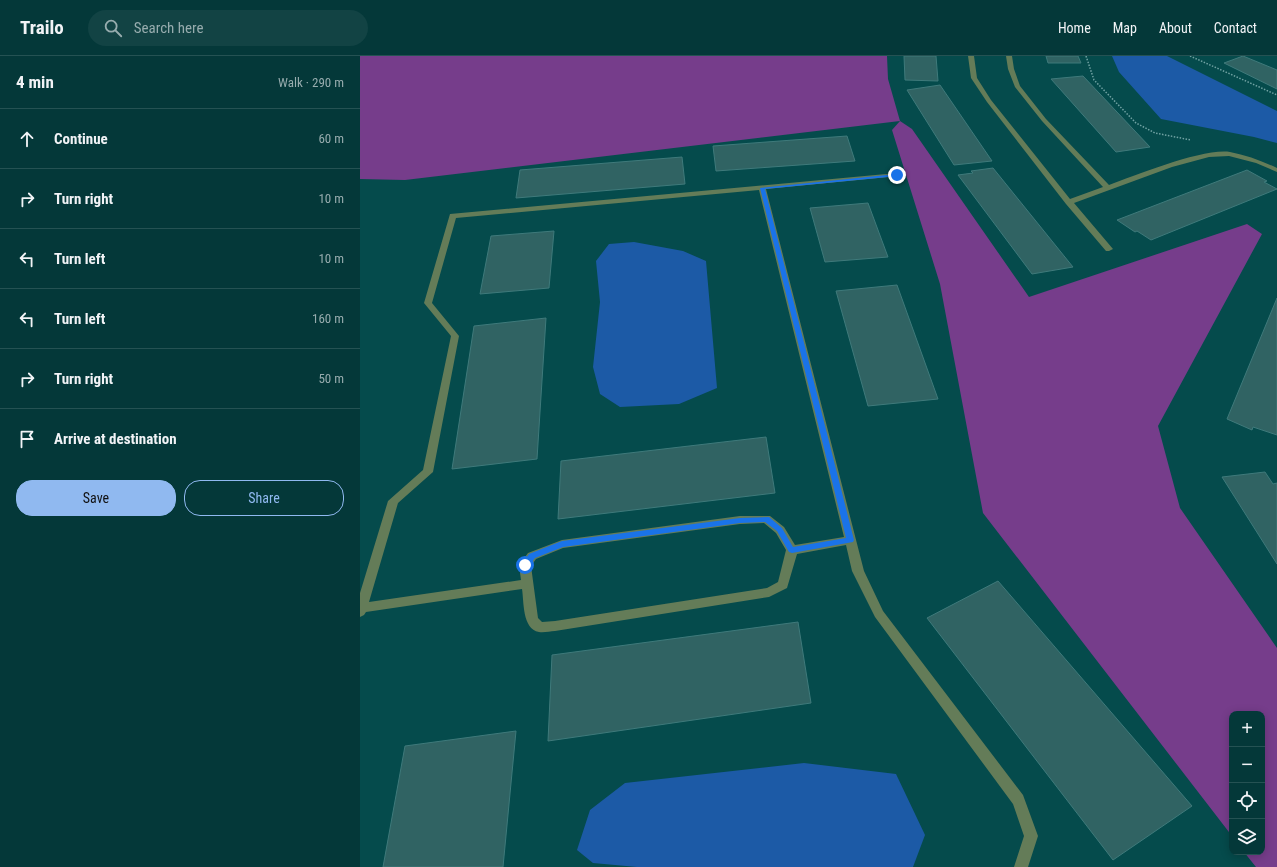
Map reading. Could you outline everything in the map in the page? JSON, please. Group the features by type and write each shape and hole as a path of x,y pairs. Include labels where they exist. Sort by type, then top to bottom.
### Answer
{"street":[{"path":"972,56 974,78 989,101 1069,202 1109,249"},
{"path":"1009,56 1011,69 1017,86 1044,120 1108,188"},
{"path":"1069,202 1170,166 1210,155 1229,154 1258,162 1277,170"},
{"path":"527,584 361,610 393,501 428,472 455,336 428,303 453,216 897,175"},
{"path":"762,188 858,571 878,614 1018,800 1031,836 1021,867"},
{"path":"766,519 780,530 792,550 782,585 769,592 555,626 539,627 532,620 525,565 532,556 562,544 740,520 766,519"},
{"path":"792,550 850,540"}],"path":[{"path":"1086,56 1094,80 1136,123 1155,133 1191,140"},
{"path":"1190,56 1277,95"}],"shaded area":[{"path":"360,56 887,56 888,79 900,121 405,180 360,179"},
{"path":"900,121 912,129 1029,297 1247,224 1262,234 1158,426 1180,508 1277,648 1277,867 1256,867 1246,855 1265,855 1265,711 1229,711 1229,832 983,513 940,284 892,130"}],"water":[{"path":"1112,56 1167,56 1277,111 1277,143 1254,137 1161,119 1119,72"},
{"path":"634,242 683,251 706,261 717,388 679,404 620,407 600,394 593,367 600,302 596,261 609,244"},
{"path":"804,763 896,774 925,835 913,867 637,867 593,863 577,850 590,810 625,783"}],"building":[{"path":"904,56 936,56 938,81 905,80"},
{"path":"1046,56 1078,56 1081,63 1048,63"},
{"path":"1243,56 1277,70 1277,89 1224,63"},
{"path":"1083,76 1150,147 1116,152 1051,79"},
{"path":"940,85 992,161 954,165 907,90"},
{"path":"847,136 855,161 716,171 713,146"},
{"path":"682,157 685,184 516,198 520,170"},
{"path":"993,168 1073,267 1032,274 958,175 973,173 971,171"},
{"path":"1247,170 1267,181 1264,182 1277,189 1151,240 1137,231 1135,232 1117,220"},
{"path":"868,203 888,257 825,262 810,208"},
{"path":"554,231 549,288 480,294 491,236"},
{"path":"897,285 938,399 868,406 836,291"},
{"path":"1277,298 1277,435 1253,427 1252,430 1227,419"},
{"path":"546,318 537,459 452,469 474,326"},
{"path":"766,437 775,493 558,519 561,461"},
{"path":"1265,472 1273,484 1277,483 1277,564 1222,477"},
{"path":"998,581 1192,806 1113,860 927,618"},
{"path":"798,622 811,703 548,741 552,655"},
{"path":"516,731 503,867 383,867 405,746"}],"route":[{"path":"525,565 532,556 562,544 740,520 766,519 780,530 792,550 850,540 762,188 897,175"}]}
